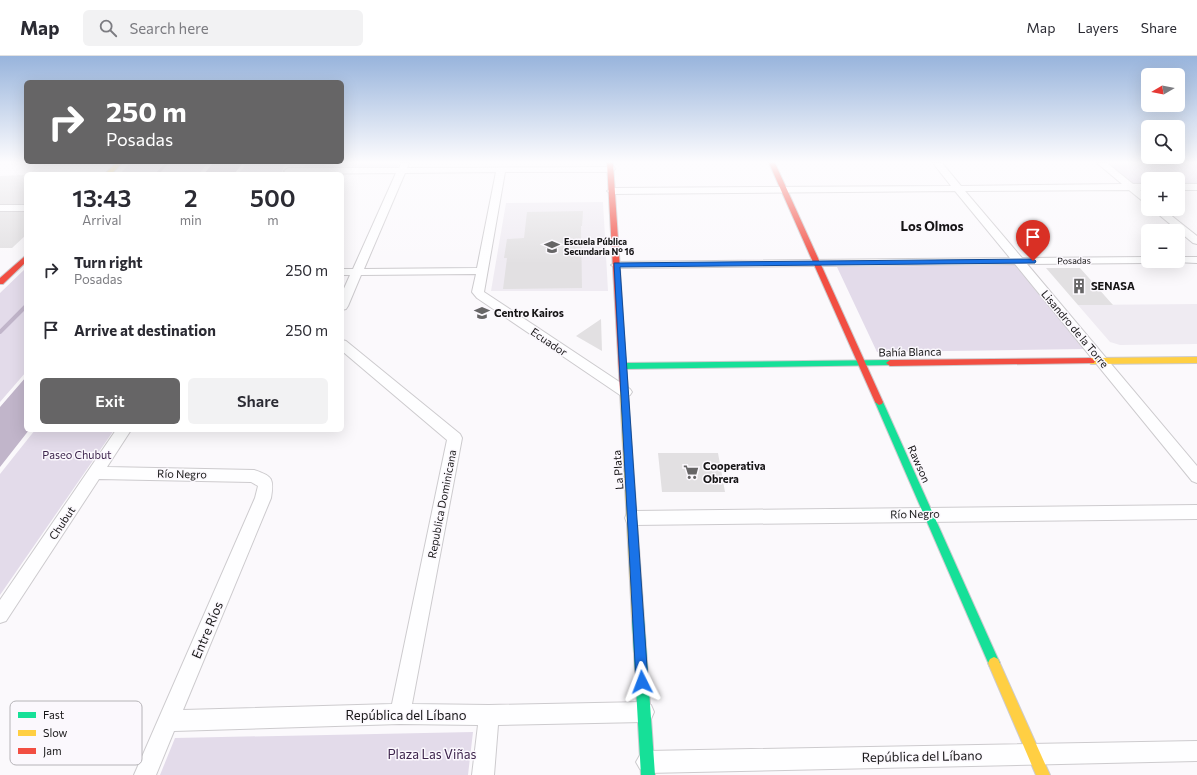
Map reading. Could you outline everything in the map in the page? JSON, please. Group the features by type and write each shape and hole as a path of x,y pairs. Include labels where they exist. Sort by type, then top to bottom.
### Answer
{"street":[{"path":"344,301 390,197"},
{"name":"Ecuador","path":"496,197 478,292 625,392"},
{"name":"La Plata","path":"612,197 648,769"},
{"name":"Rawson","path":"787,197 929,514 1043,775"},
{"name":"Lisandro de la Torre","path":"965,197 1197,477"},
{"path":"0,208 24,208"},
{"path":"1166,216 1197,241"},
{"path":"0,282 24,260"},
{"name":"Posadas","path":"616,264 816,264 1141,260"},
{"path":"1185,260 1197,260"},
{"path":"344,272 483,271"},
{"name":"Republica Dominicana","path":"344,346 455,438 400,714"},
{"name":"Bahía Blanca","path":"623,366 1197,360"},
{"name":"Chubut","path":"0,615 123,432"},
{"name":"Río Negro","path":"95,473 254,476 266,483"},
{"name":"Entre Ríos","path":"145,775 263,498 266,483"},
{"name":"Río Negro","path":"633,518 1197,512"},
{"name":"República del Líbano","path":"168,721 400,714 489,715 644,712"},
{"path":"483,775 489,715"},
{"name":"República del Líbano","path":"648,769 1033,753 1197,751"}],"shaded area":[{"name":"Escuela Pública Secundaria N° 16","path":"603,202 608,291 491,291 506,203"},
{"path":"1197,304 1197,344 1120,345 1110,342 1078,305"},
{"path":"24,379 24,432 27,432 0,467 0,407"}],"green space":[{"path":"1015,265 1084,349 877,352 837,267"},
{"path":"24,270 24,374 0,402 0,293"},
{"name":"Paseo Chubut","path":"33,432 113,432 0,595 0,474"},
{"name":"Plaza Las Viñas","path":"473,732 468,775 160,775 175,738"}],"building":[{"path":"0,197 24,197 24,204 0,204"},
{"path":"583,211 581,226 582,288 503,289 507,258 504,258 507,239 524,238 527,212"},
{"path":"0,212 24,212 24,237 12,248 0,248"},
{"name":"SENASA","path":"1046,268 1080,268 1113,305 1078,305"},
{"path":"601,319 602,351 576,336"},
{"name":"Cooperativa Obrera","path":"658,453 718,453 725,492 662,492"}],"waterway":[{"path":"0,332 24,308"}],"traffic: fast":[{"path":"623,366 890,363"},
{"path":"879,402 994,663"},
{"path":"638,619 648,775"}],"traffic: slow":[{"path":"1091,361 1197,360"},
{"path":"624,391 638,619"},
{"path":"994,663 1043,775"}],"traffic: jam":[{"path":"612,197 624,391"},
{"path":"787,197 879,402"},
{"path":"0,282 24,260"},
{"path":"890,363 1091,361"}],"place":[{"name":"Escuela Pública Secundaria N° 16","path":"552,247"},
{"name":"SENASA","path":"1079,286"},
{"name":"Centro Kairos","path":"482,313"},
{"name":"Cooperativa Obrera","path":"691,472"}],"district":[{"name":"Los Olmos","path":"932,226"}],"route":[{"path":"642,682 616,264 816,264 1033,261"}]}
